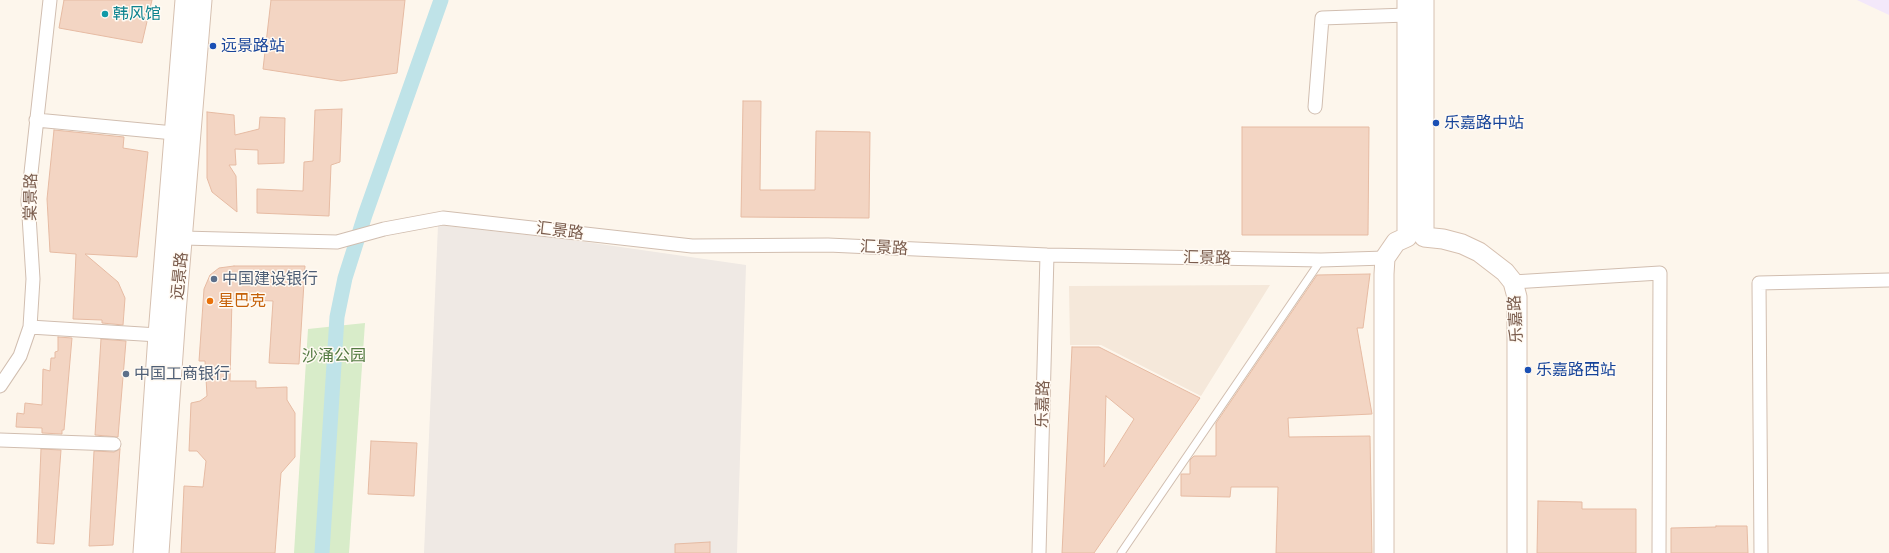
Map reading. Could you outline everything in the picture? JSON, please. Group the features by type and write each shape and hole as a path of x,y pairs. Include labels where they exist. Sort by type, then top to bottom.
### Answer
{"street":[{"name":"棠景路","path":"0,386 20,356 30,327 34,279 28,200 50,0"},
{"name":"远景路","path":"143,553 158,335 185,0"},
{"name":"远景路","path":"159,553 173,355 202,0"},
{"path":"1415,237 1424,0"},
{"path":"1315,107 1322,18 1407,8 1415,237"},
{"path":"36,120 174,133"},
{"name":"汇景路","path":"183,238 337,242 384,229 443,218 692,246 828,245 1048,255 1322,260 1385,258"},
{"path":"1384,553 1385,258 1396,242 1415,237"},
{"name":"乐嘉路","path":"1415,237 1443,239 1462,244 1493,261 1513,282 1517,297 1518,314 1517,553"},
{"name":"乐嘉路","path":"1039,553 1048,255"},
{"path":"1513,282 1660,272 1659,553"},
{"path":"1761,553 1759,282 1889,280"},
{"path":"30,327 158,335"},
{"path":"0,440 114,444"}],"lane":[{"path":"1121,553 1322,260"}],"shaded area":[{"path":"1857,0 1889,0 1889,15"},
{"path":"438,225 572,240 746,265 737,553 424,553"},
{"path":"1270,285 1201,396 1101,345 1070,345 1069,286"}],"green space":[{"name":"沙涌公园","path":"365,323 349,553 294,553 308,329"}],"building":[{"name":"韩风馆","path":"64,0 152,0 142,43 59,28"},
{"path":"271,0 405,0 397,73 341,81 263,69"},
{"path":"743,101 761,101 760,190 815,190 816,131 870,132 869,218 741,217"},
{"path":"342,109 340,162 331,165 329,216 257,213 257,189 303,191 304,162 313,161 315,110"},
{"path":"207,112 234,115 235,135 259,129 260,117 285,118 284,163 258,164 258,150 235,149 236,165 229,165 236,176 237,212 212,192 207,178"},
{"path":"1242,127 1369,127 1368,235 1242,235"},
{"path":"54,130 124,137 123,148 148,152 137,257 85,254 118,282 125,298 123,325 102,323 102,320 73,319 76,254 50,252 47,199"},
{"path":"234,266 305,266 299,364 269,363 273,301 232,299 230,381 256,381 256,388 287,387 287,400 295,413 295,457 281,473 275,553 181,553 184,486 203,487 206,461 197,451 189,451 191,403 200,401 207,396 205,361 199,361 204,289 210,275 219,268"},
{"path":"1370,274 1363,328 1357,328 1372,414 1288,418 1289,437 1370,436 1372,553 1276,553 1278,487 1231,487 1230,497 1181,496 1181,474 1190,474 1190,460 1194,456 1216,456 1216,423 1317,275"},
{"path":"58,337 72,338 64,430 62,430 62,434 42,433 42,428 16,427 17,413 24,414 25,403 42,405 43,369 50,371 51,358 55,358 55,352 58,351"},
{"path":"101,339 126,341 118,437 95,435"},
{"path":"1072,347 1099,347 1200,398 1094,553 1062,553","holes":["1106,396 1134,419 1104,467"]},
{"path":"371,441 417,443 414,496 368,494"},
{"path":"41,449 61,450 54,544 37,543"},
{"path":"120,449 113,545 89,546 94,451 114,452"},
{"path":"1538,501 1582,502 1582,509 1636,509 1636,553 1537,553"},
{"path":"1747,526 1748,553 1671,553 1671,528"},
{"path":"710,542 710,553 675,553 675,544"}],"waterway":[{"path":"322,553 337,317 345,278 365,215 441,0"}],"place":[{"name":"韩风馆","path":"105,14"},
{"name":"远景路站","path":"213,46"},
{"name":"乐嘉路中站","path":"1436,123"},
{"name":"中国建设银行","path":"214,279"},
{"name":"星巴克","path":"210,301"},
{"name":"乐嘉路西站","path":"1528,370"},
{"name":"中国工商银行","path":"126,374"}]}
